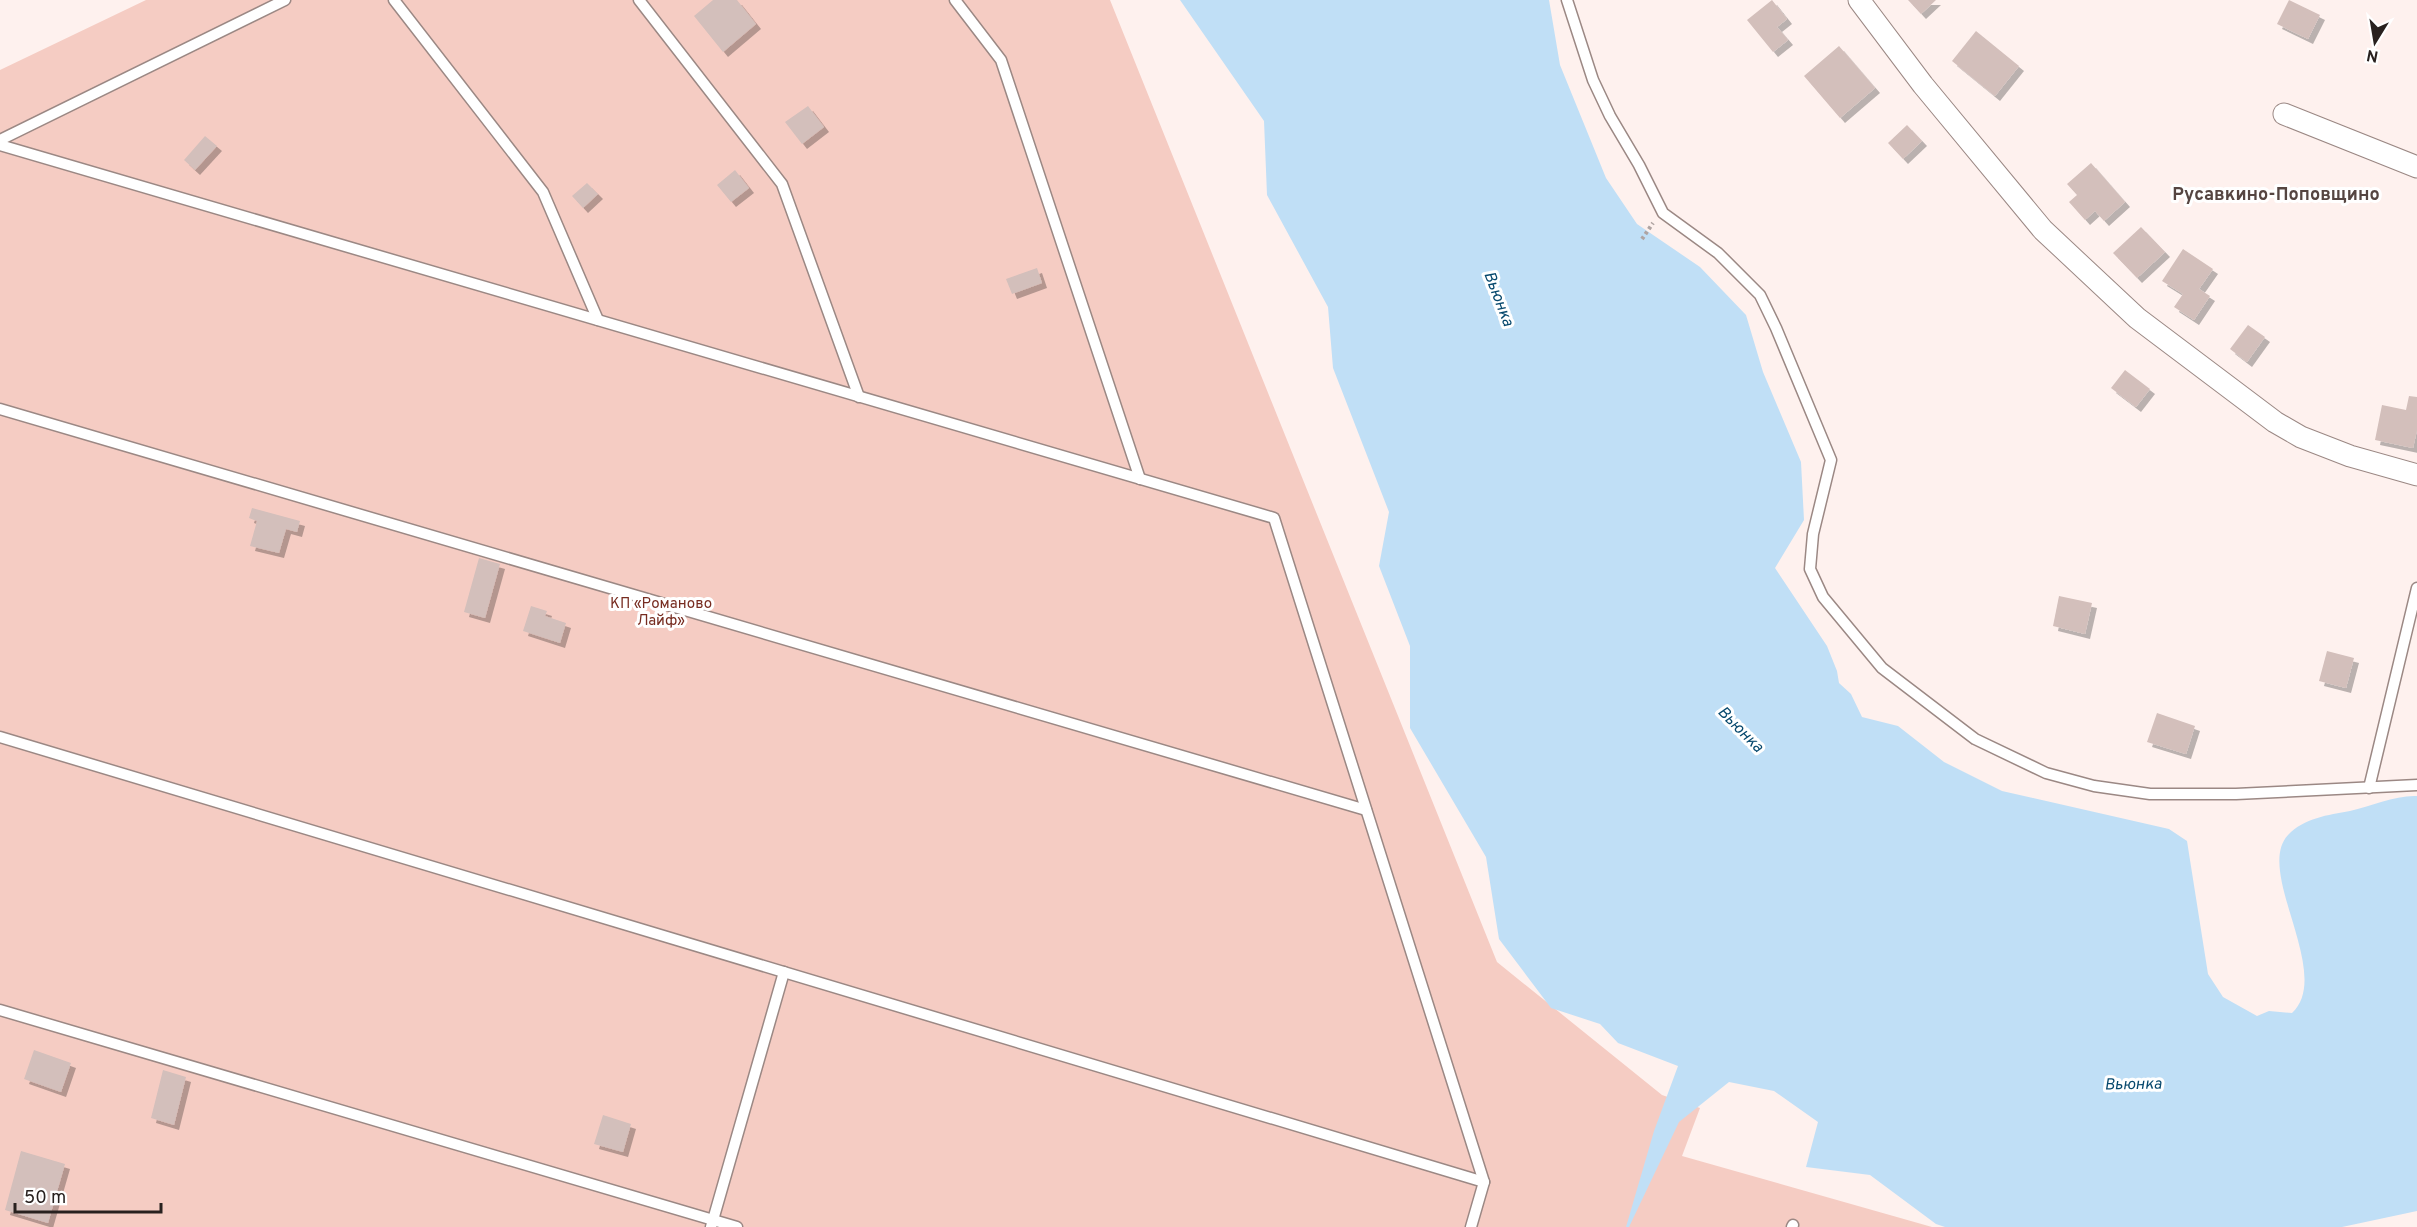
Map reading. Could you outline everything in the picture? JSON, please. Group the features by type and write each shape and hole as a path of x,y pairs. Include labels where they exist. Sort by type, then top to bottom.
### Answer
{"street":[{"path":"1859,0 1923,85 2043,230 2137,318 2267,416 2301,437 2350,456 2417,475"},
{"path":"2284,114 2417,167"}],"lane":[{"path":"0,140 285,0"},
{"path":"394,0 543,192 598,320"},
{"path":"639,0 782,184 859,397"},
{"path":"955,0 1001,60 1140,479"},
{"path":"1567,0 1593,80 1663,213 1718,253 1760,295 1776,328 1831,460 1813,534 1810,570 1823,597 1882,668 1975,739 2046,772 2094,786 2150,794 2236,794 2417,785"},
{"path":"0,145 1274,518 1484,1182 1470,1227"},
{"path":"0,409 1366,810"},
{"path":"2369,788 2417,588"},
{"path":"0,737 1484,1182"},
{"path":"712,1223 784,972"},
{"path":"0,1010 712,1223 737,1227"}],"path":[{"path":"1642,239 1657,217"}],"green space":[{"name":"КП «Романово Лайф»","path":"146,0 1110,0 1497,962 1662,1095 1700,1108 1682,1156 1932,1227 0,1227 0,70"}],"water":[{"name":"Вьюнка","path":"1180,0 1549,0 1560,65 1606,178 1637,224 1700,267 1746,315 1763,372 1801,462 1804,520 1775,568 1827,646 1839,683 1851,694 1862,717 1898,726 1944,762 2002,791 2169,829 2187,841 2208,974 2223,997 2257,1016 2269,1011 2292,1013 2302,996 2304,974 2300,949 2280,873 2280,851 2288,835 2294,829 2317,818 2392,799 2417,796 2417,1211 2342,1227 1945,1227 1936,1224 1870,1175 1806,1167 1818,1122 1774,1091 1729,1082 1679,1122 1629,1227 1626,1227 1654,1131 1678,1066 1618,1043 1600,1024 1551,1008 1499,939 1486,857 1410,728 1410,646 1379,566 1389,512 1333,368 1328,307 1267,195 1264,121"}],"building":[{"path":"713,0 737,0 756,24 723,52 694,16"},
{"path":"1772,0 1787,19 1777,27 1788,40 1773,52 1747,20"},
{"path":"1908,0 1936,0 1921,14"},
{"path":"2289,0 2320,15 2308,39 2277,24"},
{"path":"1976,31 2019,66 1995,96 1952,61"},
{"path":"1839,46 1875,88 1840,118 1804,76"},
{"path":"808,106 824,127 802,144 785,122"},
{"path":"1907,125 1922,141 1903,159 1888,143"},
{"path":"205,136 217,146 195,170 184,160"},
{"path":"2091,163 2125,202 2104,221 2095,211 2085,220 2069,202 2077,195 2067,184"},
{"path":"735,170 749,188 731,202 717,185"},
{"path":"587,183 598,194 583,208 572,196"},
{"path":"2141,227 2165,252 2137,278 2113,253"},
{"path":"2183,249 2213,269 2199,289 2210,296 2194,320 2174,307 2183,294 2162,281"},
{"path":"1037,268 1042,283 1012,294 1006,279"},
{"path":"2248,325 2265,337 2247,362 2230,349"},
{"path":"2125,370 2150,389 2136,407 2111,388"},
{"path":"2409,396 2417,397 2417,430 2413,448 2375,440 2382,405 2406,410"},
{"path":"252,508 300,521 297,532 286,529 279,553 250,546 257,521 249,518"},
{"path":"479,558 500,564 485,618 464,612"},
{"path":"2059,596 2092,603 2085,634 2053,626"},
{"path":"531,606 547,611 545,616 566,623 560,643 523,631"},
{"path":"2327,651 2354,658 2346,688 2319,681"},
{"path":"2157,713 2195,726 2186,754 2147,742"},
{"path":"34,1050 71,1063 61,1092 24,1079"},
{"path":"163,1070 186,1077 174,1125 151,1118"},
{"path":"603,1115 631,1124 623,1152 594,1144"},
{"path":"21,1151 65,1164 48,1223 5,1210"}],"district":[{"name":"Русавкино-Поповщино","path":"2276,195"}]}
